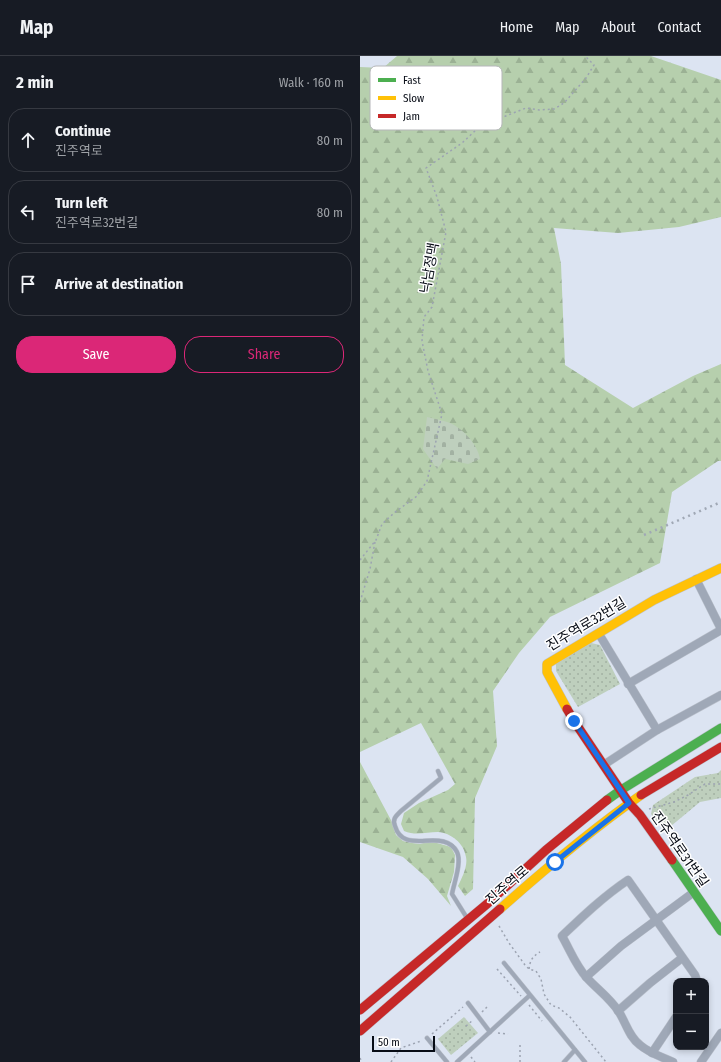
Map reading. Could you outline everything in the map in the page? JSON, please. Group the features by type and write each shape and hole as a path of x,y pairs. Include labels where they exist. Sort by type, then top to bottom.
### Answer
{"street":[{"name":"진주역로32번길","path":"629,803 605,764 574,721 547,672 547,664 654,600 721,568"},
{"path":"628,684 721,629 696,579"},
{"path":"599,634 656,730"},
{"path":"605,764 656,730 721,695"},
{"name":"진주역로","path":"360,1010 468,920 546,850 621,790 721,728"},
{"name":"진주역로","path":"360,1031 555,862 629,803 721,747"},
{"name":"진주역로31번길","path":"629,803 640,815 721,931"},
{"path":"673,1062 652,1053 639,1045 608,998 586,977 562,936 591,908 628,880 696,978"},
{"path":"586,977 621,946 694,892"},
{"path":"618,1011 682,958"},
{"path":"652,1053 673,1022"},
{"path":"701,1062 721,1033"}],"lane":[{"path":"438,771 441,778 395,816 393,822 397,834 408,841 437,840 447,842 454,847 458,854 459,863 453,883 452,894 468,920"},
{"path":"504,963 529,996 585,1062"},
{"path":"458,1062 529,996"},
{"path":"468,1003 490,1032"},
{"path":"427,1038 447,1062"},
{"path":"564,1062 575,1050"}],"path":[{"name":"낙남정맥","path":"502,117 526,108 538,110 554,109 564,103 586,78 594,65 585,56"},
{"name":"낙남정맥","path":"360,560 376,540 382,524 417,496 427,481 442,414 428,371 422,341 424,317 432,307 446,232 437,197 426,168 462,143 476,130"},
{"path":"360,602 370,569 376,540"},
{"path":"649,809 674,802 688,796 705,784 721,784"},
{"path":"500,926 509,943 525,965 529,969 536,971 541,979 544,994 551,1005 559,1008 570,1017 606,1062"},
{"path":"529,969 529,963 533,956 540,952"},
{"path":"497,969 523,999"},
{"path":"528,1004 543,1022"},
{"path":"466,1026 478,1016"},
{"path":"490,1032 508,1034"},
{"path":"520,1046 520,1062"},
{"path":"360,1058 362,1062"}],"green space":[{"path":"397,56 651,56 721,80 721,217 679,227 618,233 554,228 561,264 565,365 633,408 693,376 721,364 721,461 718,461 672,492 660,563 550,617 519,653 493,691 497,746 475,798 473,889 465,896 458,886 466,864 465,852 460,843 448,834 438,832 417,834 404,831 401,824 404,813 419,803 448,790 455,784 421,723 360,752 360,67 370,67 370,130 502,130 502,66 385,66"},
{"path":"427,417 448,422 467,435 477,449 480,459 468,464 445,459 437,469 423,449"},
{"path":"591,643 600,645 620,684 578,707 556,671 556,664"},
{"path":"360,762 392,822 396,835 403,841 412,843 420,844 430,841 451,847 455,855 454,872 447,896 451,906 428,879 403,857 360,842"},
{"path":"721,770 721,798 700,802 665,831 651,814 653,805 695,777 718,773"},
{"path":"464,1017 478,1033 451,1055 438,1039"}],"railway":[{"path":"644,535 721,502"}],"traffic: fast":[{"path":"607,800 721,728"},
{"path":"672,860 721,931"}],"traffic: slow":[{"path":"567,709 547,672 547,664 654,600 721,568"},
{"path":"500,909 569,850 641,795"}],"traffic: jam":[{"path":"567,709 629,803 640,815 672,860"},
{"path":"641,795 721,747"},
{"path":"360,1010 487,904 546,850 607,800"},
{"path":"360,1031 500,909"}],"route":[{"path":"555,862 629,803 605,764 574,721"}]}
